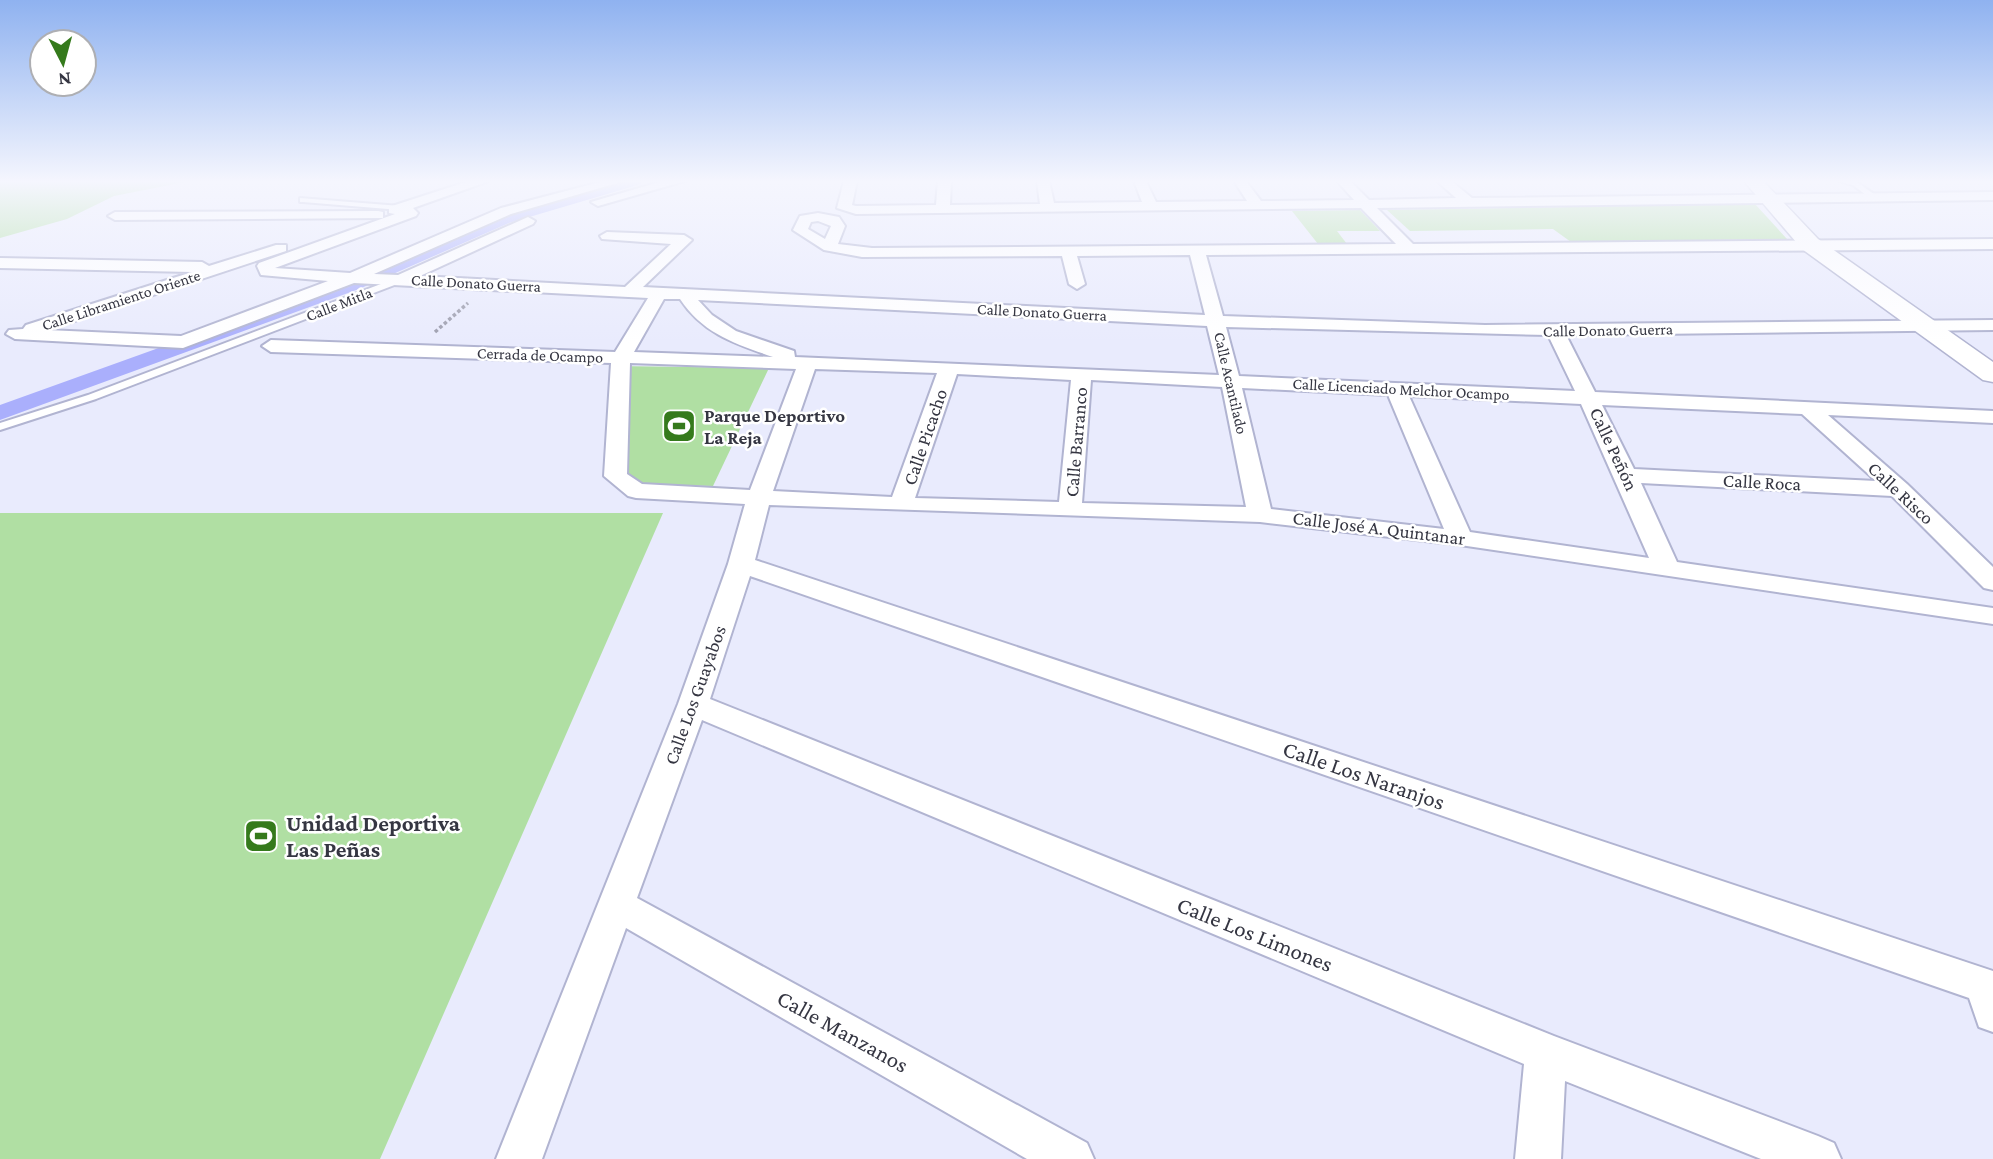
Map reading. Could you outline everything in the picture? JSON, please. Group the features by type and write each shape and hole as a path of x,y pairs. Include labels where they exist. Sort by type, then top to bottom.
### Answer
{"street":[{"name":"Calle Libramiento Oriente","path":"8,337 317,235"},
{"name":"Calle Donato Guerra","path":"350,235 265,266 267,272 1216,320 1555,331 1993,325"},
{"name":"Calle Mitla","path":"8,337 170,343 194,339 359,278 453,235"},
{"name":"Calle Mitla","path":"395,279 493,235"},
{"path":"1394,235 1406,247"},
{"path":"1804,235 1810,244 1993,374"},
{"path":"1837,235 1958,325 1993,347"},
{"path":"607,236 684,240 629,291"},
{"path":"829,247 872,253 1069,254 1406,247 1993,243"},
{"name":"Calle Acantilado","path":"1197,251 1231,382 1260,514"},
{"path":"1069,254 1077,284"},
{"path":"0,263 221,267"},
{"path":"659,293 621,358 615,476 636,491 759,498"},
{"path":"686,295 697,315 721,331 808,363"},
{"name":"Calle Peñón","path":"1555,331 1626,475 1667,569"},
{"name":"Cerrada de Ocampo","path":"271,346 808,363"},
{"name":"Calle Licenciado Melchor Ocampo","path":"808,363 1993,417"},
{"name":"Calle Los Guayabos","path":"519,1159 693,704 741,564 759,498 808,363"},
{"name":"Calle Picacho","path":"901,505 949,368"},
{"name":"Calle Barranco","path":"1070,507 1082,377"},
{"path":"1396,389 1460,538"},
{"name":"Calle Risco","path":"1806,407 1899,489 1993,582"},
{"name":"Calle Roca","path":"1626,475 1899,489"},
{"name":"Calle José A. Quintanar","path":"759,498 901,505 1070,507 1260,514 1460,538 1993,616"},
{"name":"Calle Los Naranjos","path":"741,564 1990,1000"},
{"name":"Calle Los Limones","path":"693,704 1546,1053 1818,1159"},
{"name":"Calle Manzanos","path":"616,904 1071,1159"},
{"path":"1538,1159 1546,1053"}],"lane":[{"name":"Calle Mitla","path":"0,427 92,397 395,279"}],"path":[{"path":"413,351 491,284"}],"green space":[{"path":"1311,235 1340,235 1347,244 1318,244"},
{"path":"1561,235 1783,235 1787,239 1571,242"},
{"name":"Parque Deportivo La Reja","path":"614,366 769,368 713,486 619,484"},
{"name":"Unidad Deportiva Las Peñas","path":"0,513 663,513 380,1159 0,1159"}],"waterway":[{"path":"0,413 352,285 466,235"}],"place":[{"name":"Parque Deportivo La Reja","path":"679,426"},
{"name":"Unidad Deportiva Las Peñas","path":"261,836"}]}
